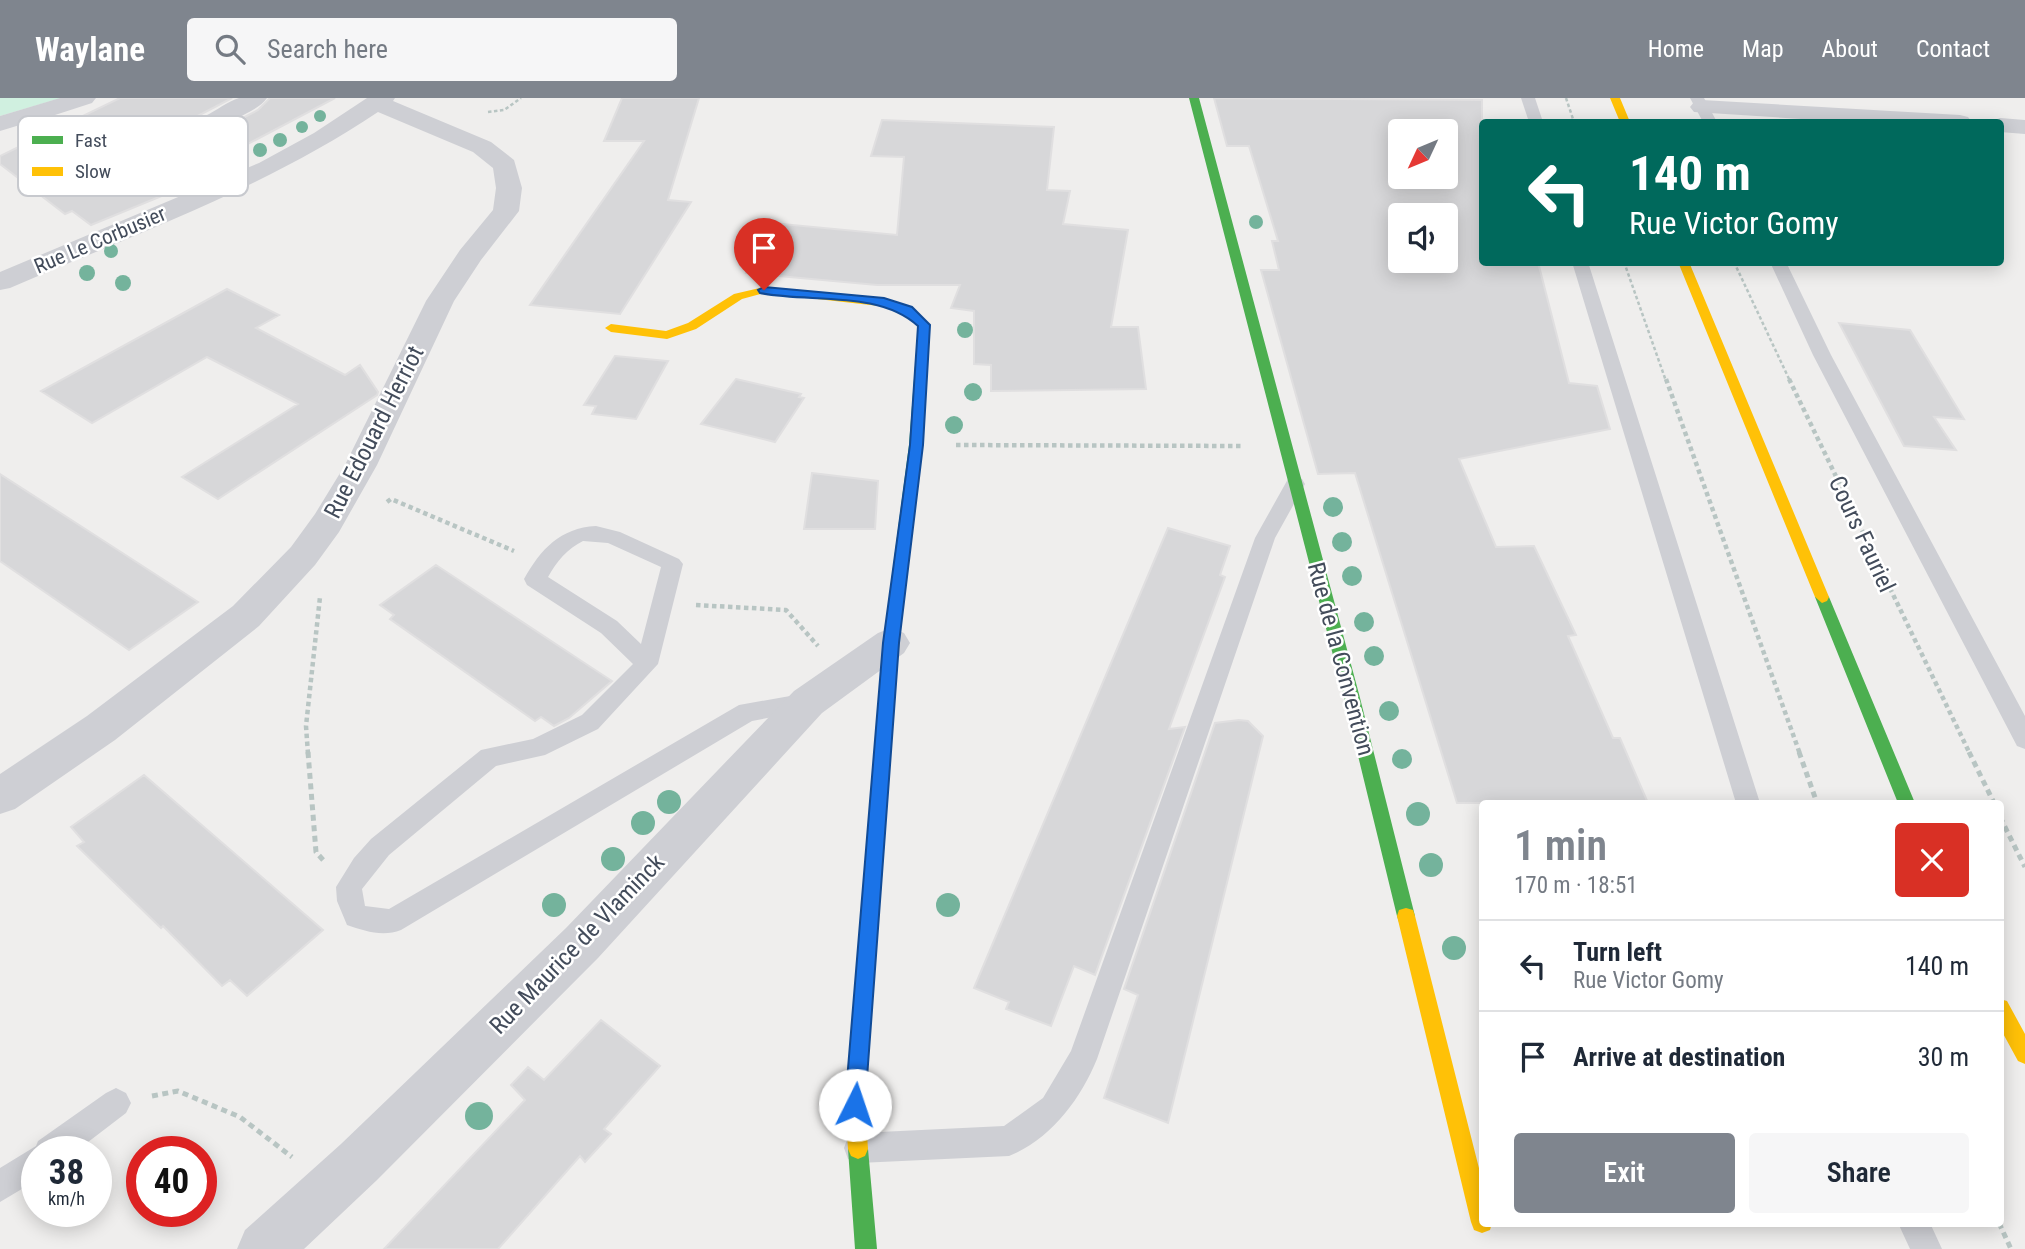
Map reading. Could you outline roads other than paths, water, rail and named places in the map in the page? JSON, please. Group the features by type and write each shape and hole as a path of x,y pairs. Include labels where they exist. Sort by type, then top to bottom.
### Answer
{"street":[{"path":"29,116 84,98"},
{"path":"224,116 255,98"},
{"name":"Rue de la Convention","path":"1194,98 1351,694 1479,1210"},
{"path":"1615,98 1624,119"},
{"name":"Rue Le Corbusier","path":"248,177 268,168 381,101"},
{"name":"Rue Edouard Herriot","path":"0,796 102,728 246,616 303,556 361,465 440,301 470,256 506,211 509,188 505,165 482,147 381,101"},
{"path":"1703,109 1900,119"},
{"path":"0,124 18,119"},
{"path":"2004,125 2025,127"},
{"name":"Rue Le Corbusier","path":"0,282 202,196"},
{"path":"1685,266 1906,800"},
{"path":"611,328 667,335 692,326 738,296 764,290 884,302 908,310 924,325 916,445 891,643 855,1105 866,1249"},
{"name":"Rue Maurice de Vlaminck","path":"264,1249 359,1162 582,943 808,702 891,643"},
{"path":"2004,1015 2025,1054"},
{"name":"Rue de la Convention","path":"1483,1227 1489,1249"}],"lane":[{"path":"1528,98 1535,119"},
{"path":"1581,266 1747,800"},
{"name":"Cours Fauriel","path":"1779,266 1822,355 2025,739"},
{"path":"859,1148 1009,1141 1053,1108 1083,1059 1265,538 1295,484"},
{"path":"647,664 609,627 535,579 547,556 569,537 603,532 672,564 647,664 590,722 537,748 490,757 380,847 349,887 350,901 356,916 372,920 392,920 747,712 808,702"},
{"path":"71,1136 116,1103"},
{"path":"0,1187 21,1172"},
{"path":"1916,1227 1926,1249"}]}
